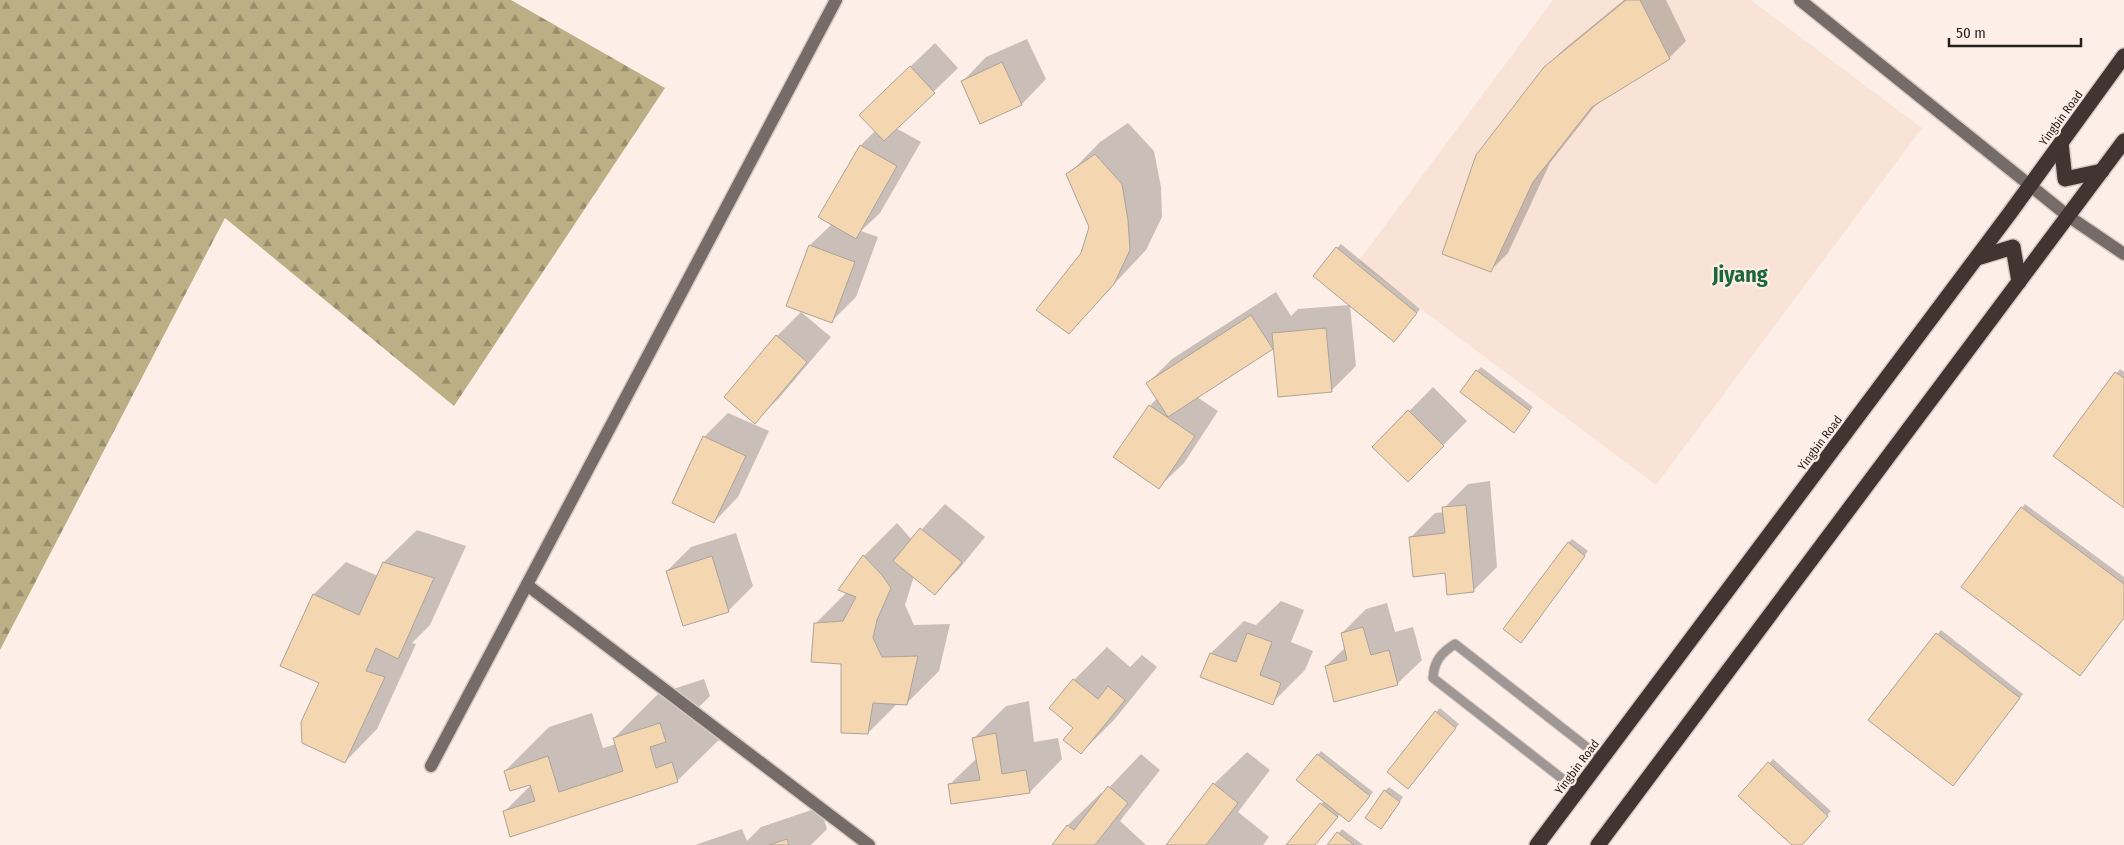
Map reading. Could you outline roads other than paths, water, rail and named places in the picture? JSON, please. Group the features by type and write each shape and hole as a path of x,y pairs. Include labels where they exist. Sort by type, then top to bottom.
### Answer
{"highway":[{"name":"Yingbin Road","path":"1537,845 1977,258 2124,56"},
{"path":"1598,845 2124,141"},
{"path":"2061,143 2065,179 2102,171"},
{"path":"1977,258 2013,247 2019,282"}],"street":[{"path":"431,766 836,0"},
{"path":"1800,0 2068,216 2124,254"},
{"path":"527,585 869,845"}],"lane":[{"path":"1578,791 1433,678 1434,666 1442,653 1455,644 1602,759"}],"district":[{"name":"Jiyang","path":"1740,274"}]}
